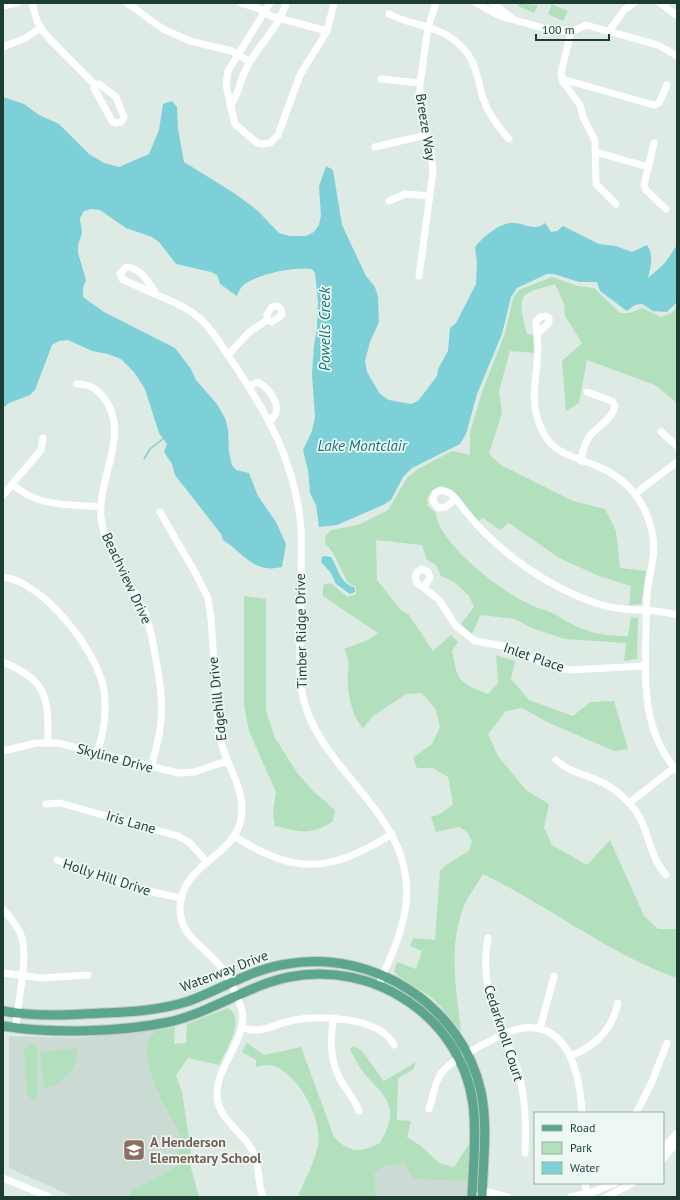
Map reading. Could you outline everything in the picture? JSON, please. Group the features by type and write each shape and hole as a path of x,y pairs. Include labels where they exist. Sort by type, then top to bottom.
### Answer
{"main road":[{"name":"Waterway Drive","path":"3,1011 65,1016 148,1010 187,1001 272,967 310,961 354,966 382,975 409,989 430,1004 456,1035 467,1054 477,1079 484,1111 485,1131 482,1197"},
{"name":"Waterway Drive","path":"3,1026 63,1031 149,1025 184,1018 276,980 312,974 352,976 379,984 401,995 424,1012 441,1032 458,1059 469,1085 473,1104 475,1135 472,1196"}],"street":[{"path":"3,6 17,3"},
{"path":"32,3 40,28 95,85 94,88 112,121 116,123 121,122 124,117 116,97 99,84 95,85"},
{"path":"127,3 151,22 190,41 226,49 238,54 250,62"},
{"path":"241,3 249,4 280,19 327,30"},
{"path":"270,3 238,54 225,79 230,106 237,127 257,143 266,144 274,141 278,135 300,75 327,30 334,3"},
{"path":"230,106 235,100 246,69 280,19 286,3"},
{"name":"Breeze Way","path":"419,276 433,162 420,109 420,83 428,28 436,3"},
{"path":"476,3 500,16 537,27 571,32 586,24 658,45 677,56"},
{"path":"492,3 513,19"},
{"path":"609,31 624,10 634,3"},
{"path":"660,3 676,15"},
{"path":"389,14 401,20 447,35 465,51 475,66 487,108 496,123 509,139"},
{"path":"3,47 26,38 40,28"},
{"path":"571,32 561,73 562,79 580,105 583,116 595,142 596,184 616,204"},
{"path":"381,79 420,83"},
{"path":"562,79 654,105 659,103 667,85"},
{"path":"374,147 426,135"},
{"path":"654,143 644,188 666,209"},
{"path":"596,152 648,167"},
{"path":"388,201 405,194 430,196"},
{"name":"Timber Ridge Drive","path":"157,295 148,281 133,268 126,267 121,271 121,276 125,281 142,287 157,295 182,306 198,317 212,332 270,420 281,445 291,475 300,512 300,677 306,708 322,742 376,809 392,834 403,865 406,882 405,910 401,929 379,984"},
{"path":"228,355 248,333 267,320"},
{"path":"537,334 539,351 533,393 544,435 561,453 611,473 622,480 635,494 646,513 654,545 646,611 644,666 645,693 650,720 660,745 676,770 629,803"},
{"path":"249,386 258,382 270,394 278,410 276,415 270,420"},
{"name":"Beachview Drive","path":"77,384 91,386 100,394 109,406 114,422 114,438 101,507 101,518 107,541 143,608 152,633 163,704 161,729 150,767"},
{"path":"581,461 583,450 590,436 608,418 615,406 612,401 587,392"},
{"path":"661,432 677,446"},
{"path":"3,495 41,450 43,438"},
{"path":"635,494 677,462"},
{"path":"12,484 24,494 41,502 101,507"},
{"path":"456,499 482,531 535,574 599,604 677,615"},
{"name":"Edgehill Drive","path":"160,512 199,579 208,598 211,619 219,734 241,801 240,822 234,836 222,851 207,862 189,879 182,898 180,914 188,934 215,959 231,984 243,1015 242,1027"},
{"path":"3,577 23,582 47,599 77,634 91,655 102,680 105,704 104,729 98,754"},
{"name":"Inlet Place","path":"424,588 439,600 456,626 476,641 509,647 547,665 570,670 644,666"},
{"path":"3,662 25,672 41,689 48,711 48,742"},
{"name":"Skyline Drive","path":"3,751 48,742 65,744 150,767 171,772 186,773 201,771 227,761"},
{"path":"556,760 566,769 603,783 629,803 642,821 654,860 666,875"},
{"name":"Iris Lane","path":"46,804 54,802 67,804 178,836 190,843 207,862"},
{"path":"234,836 254,850 279,859 314,864 332,862 350,857 392,834"},
{"name":"Holly Hill Drive","path":"57,860 134,888 182,898"},
{"path":"3,909 21,935 23,950 16,1013 16,1028"},
{"name":"Cedarknoll Court","path":"488,938 485,961 489,989 496,1019 515,1062 523,1096 526,1123 525,1153"},
{"path":"3,974 56,978 88,975"},
{"path":"540,1030 554,976"},
{"path":"571,1056 589,1047 603,1036 612,1022 618,1003"},
{"path":"332,1018 331,1043 333,1062 340,1079 352,1096 359,1110"},
{"path":"263,1197 259,1170 254,1155 243,1137 226,1120 220,1109 217,1095 220,1077 242,1027 258,1031 295,1020 332,1018 370,1026 387,1036 394,1045"},
{"path":"429,1109 441,1074 449,1065 503,1034 526,1028 540,1030 560,1040 571,1056 579,1088 582,1112"},
{"path":"637,1112 652,1084 667,1043"},
{"path":"664,1147 677,1133"},
{"path":"664,1158 677,1142"},
{"path":"3,1178 49,1197"},
{"path":"585,1184 587,1195"},
{"path":"572,1197 587,1195 613,1184"},
{"path":"606,1197 631,1184"},
{"path":"472,1196 482,1197 487,1192 508,1197"}],"shaded area":[{"path":"156,1030 149,1040 179,1123 199,1197 74,1197 9,1168 9,1036 74,1038"},
{"path":"325,1143 470,1181 470,1197 298,1197"}],"green space":[{"path":"519,3 538,5 534,13 518,6"},
{"path":"552,4 568,11 563,21 548,14"},
{"path":"552,277 578,286 594,288 620,313 629,313 643,308 660,317 670,314 677,308 677,403 655,385 587,360 579,403 566,411 562,361 582,343 565,316 564,304 555,284 535,290 525,295 522,303 522,314 527,334 533,335 534,353 510,351 499,391 502,413 489,454 501,465 573,501 605,509 616,531 620,568 646,571 641,604 629,605 631,586 599,576 559,558 509,523 500,530 483,518 478,522 455,493 448,488 441,487 434,490 427,499 428,506 436,513 439,525 447,538 472,565 502,588 527,603 550,612 579,627 594,633 605,635 628,636 631,617 638,618 637,659 624,661 626,643 565,639 534,629 515,619 482,615 480,616 472,634 461,624 474,607 469,596 454,582 441,576 436,565 427,560 422,545 376,540 377,580 401,610 409,615 433,651 451,635 458,642 452,651 458,676 465,684 488,694 498,683 496,655 515,661 511,679 529,700 573,716 590,702 614,701 628,749 614,751 547,722 522,708 506,711 488,734 498,756 526,790 549,804 544,828 552,845 587,865 610,840 644,916 658,929 677,929 677,978 626,956 531,900 483,874 464,906 456,937 455,968 461,1031 434,1000 401,978 394,971 397,962 416,969 422,951 410,946 413,938 435,940 440,871 446,865 469,851 472,841 467,832 459,827 436,832 431,817 442,813 453,804 448,777 433,768 417,768 413,758 432,744 440,727 436,710 422,693 406,694 373,716 363,728 360,724 354,714 351,702 348,679 349,664 344,649 368,640 378,633 323,596 323,585 330,583 348,597 356,594 356,587 348,583 333,553 325,543 326,535 331,530 358,525 388,510 407,478 418,469 452,451 470,455 470,433 482,392 505,333 513,298 519,290"},
{"path":"244,596 266,599 266,711 275,738 298,774 314,792 335,810 333,821 312,831 298,831 275,826 273,813 276,792 249,731 244,705"},
{"path":"228,1008 233,1013 235,1027 233,1035 219,1065 188,1058 176,1075 182,1092 191,1151 188,1159 199,1197 131,1197 129,1192 175,1168 175,1161 183,1141 152,1078 148,1064 147,1052 150,1039 156,1030 175,1027 174,1044 186,1043 187,1024"},
{"path":"247,1043 264,1055 301,1047 334,1137 350,1149 356,1150 367,1149 380,1143 389,1123 390,1109 382,1093 368,1078 350,1049 354,1046 362,1051 384,1081 416,1062 413,1070 398,1078 397,1120 411,1121 407,1137 421,1146 439,1163 454,1167 470,1142 468,1181 414,1179 404,1163 383,1166 374,1174 376,1197 298,1197 317,1152 319,1135 317,1123 313,1111 300,1088 283,1071 272,1065 256,1067 256,1060 242,1052"},
{"path":"32,1044 38,1049 38,1092 37,1098 33,1101 27,1094 24,1049 27,1045"},
{"path":"77,1048 75,1063 69,1074 58,1083 44,1088 40,1052"}],"water":[{"name":"Lake Montclair","path":"3,97 24,104 39,115 59,124 89,154 104,163 119,167 149,154 159,130 163,104 172,101 177,107 178,129 184,162 234,193 257,210 279,233 290,236 306,236 314,232 319,225 321,215 319,186 326,166 333,170 342,225 366,276 375,287 378,297 379,322 370,342 365,361 367,372 380,394 389,400 411,404 418,401 437,376 438,369 448,351 450,328 456,323 476,284 477,264 475,247 490,232 504,224 514,223 536,227 545,223 551,232 557,231 563,226 599,244 616,246 632,252 647,245 651,253 651,265 648,278 665,263 677,245 677,302 667,312 653,311 642,304 635,305 627,311 600,291 597,282 579,282 554,274 547,274 517,288 511,297 502,334 477,394 466,434 460,444 412,468 403,477 391,500 383,505 337,525 319,527 316,505 310,493 308,470 303,450 312,431 315,417 312,375 314,345 317,329 318,302 315,273 312,269 305,269 271,273 246,283 241,288 237,296 220,284 217,275 211,272 176,264 159,242 152,237 126,228 100,210 91,209 84,211 80,218 82,233 78,245 78,253 86,280 83,288 83,297 104,312 175,348 191,369 196,380 217,404 225,418 228,429 229,453 232,465 236,470 249,473 258,496 276,522 286,544 282,567 264,568 250,561 223,540 221,534 175,475 172,464 164,452 167,444 159,433 145,389 134,372 121,359 108,354 92,351 68,340 59,341 52,345 35,390 30,395 9,403 3,408"},
{"path":"322,557 331,557 342,579 355,588 355,592 350,594 336,584 331,573 321,562"}],"waterway":[{"path":"144,459 150,449 164,438"}],"place":[{"name":"A Henderson Elementary School","path":"134,1150"}],"water label":[{"name":"Powells Creek","path":"325,329"}]}
